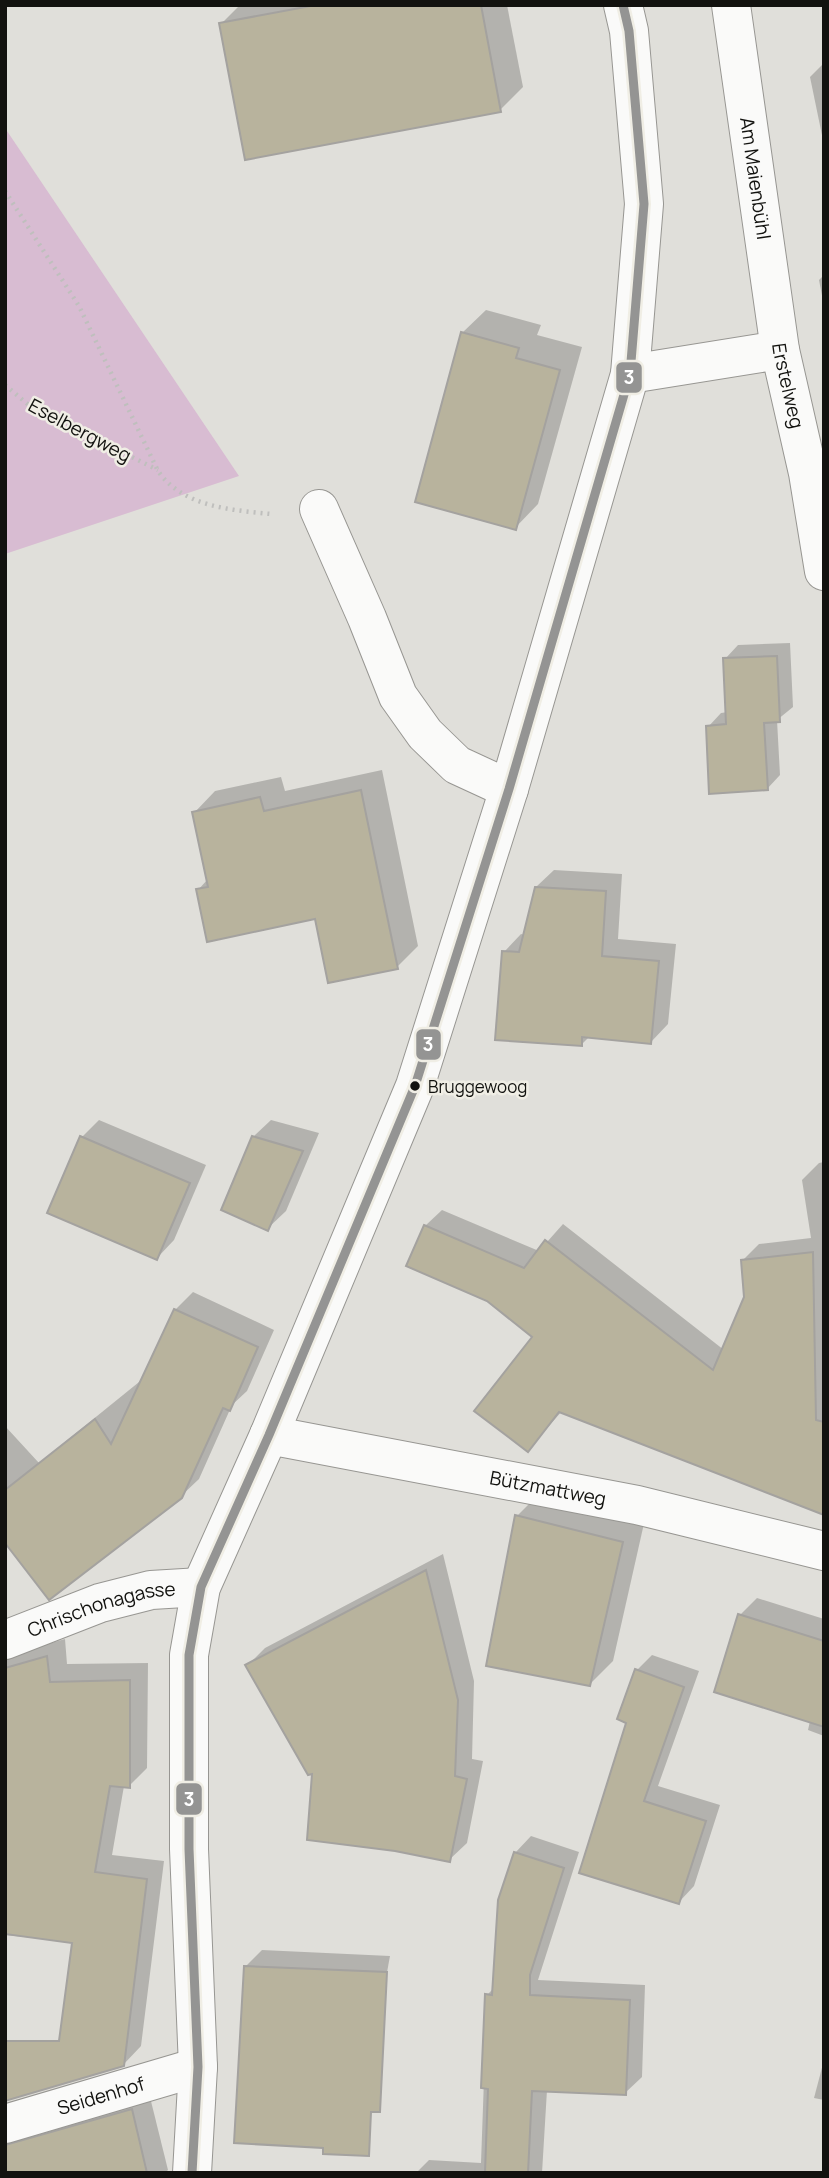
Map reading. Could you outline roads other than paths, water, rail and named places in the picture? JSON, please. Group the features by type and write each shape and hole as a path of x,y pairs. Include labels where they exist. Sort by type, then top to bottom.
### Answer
{"street":[{"path":"192,2173 198,2067 189,1849 189,1655 201,1587 269,1435 415,1086 509,789 630,374 644,204 629,31 623,5"},
{"name":"Am Maienbühl","path":"731,5 780,350"},
{"name":"Erstelweg","path":"630,374 780,350 807,472 824,571"},
{"path":"319,509 398,696 425,734 457,765 509,789"},
{"name":"Bützmattweg","path":"269,1435 637,1505 824,1551"},
{"name":"Chrischonagasse","path":"5,1640 100,1603 151,1590 201,1587"},
{"name":"Seidenhof","path":"5,2124 198,2067"}],"place":[{"name":"Bruggewoog","path":"415,1086"}]}
